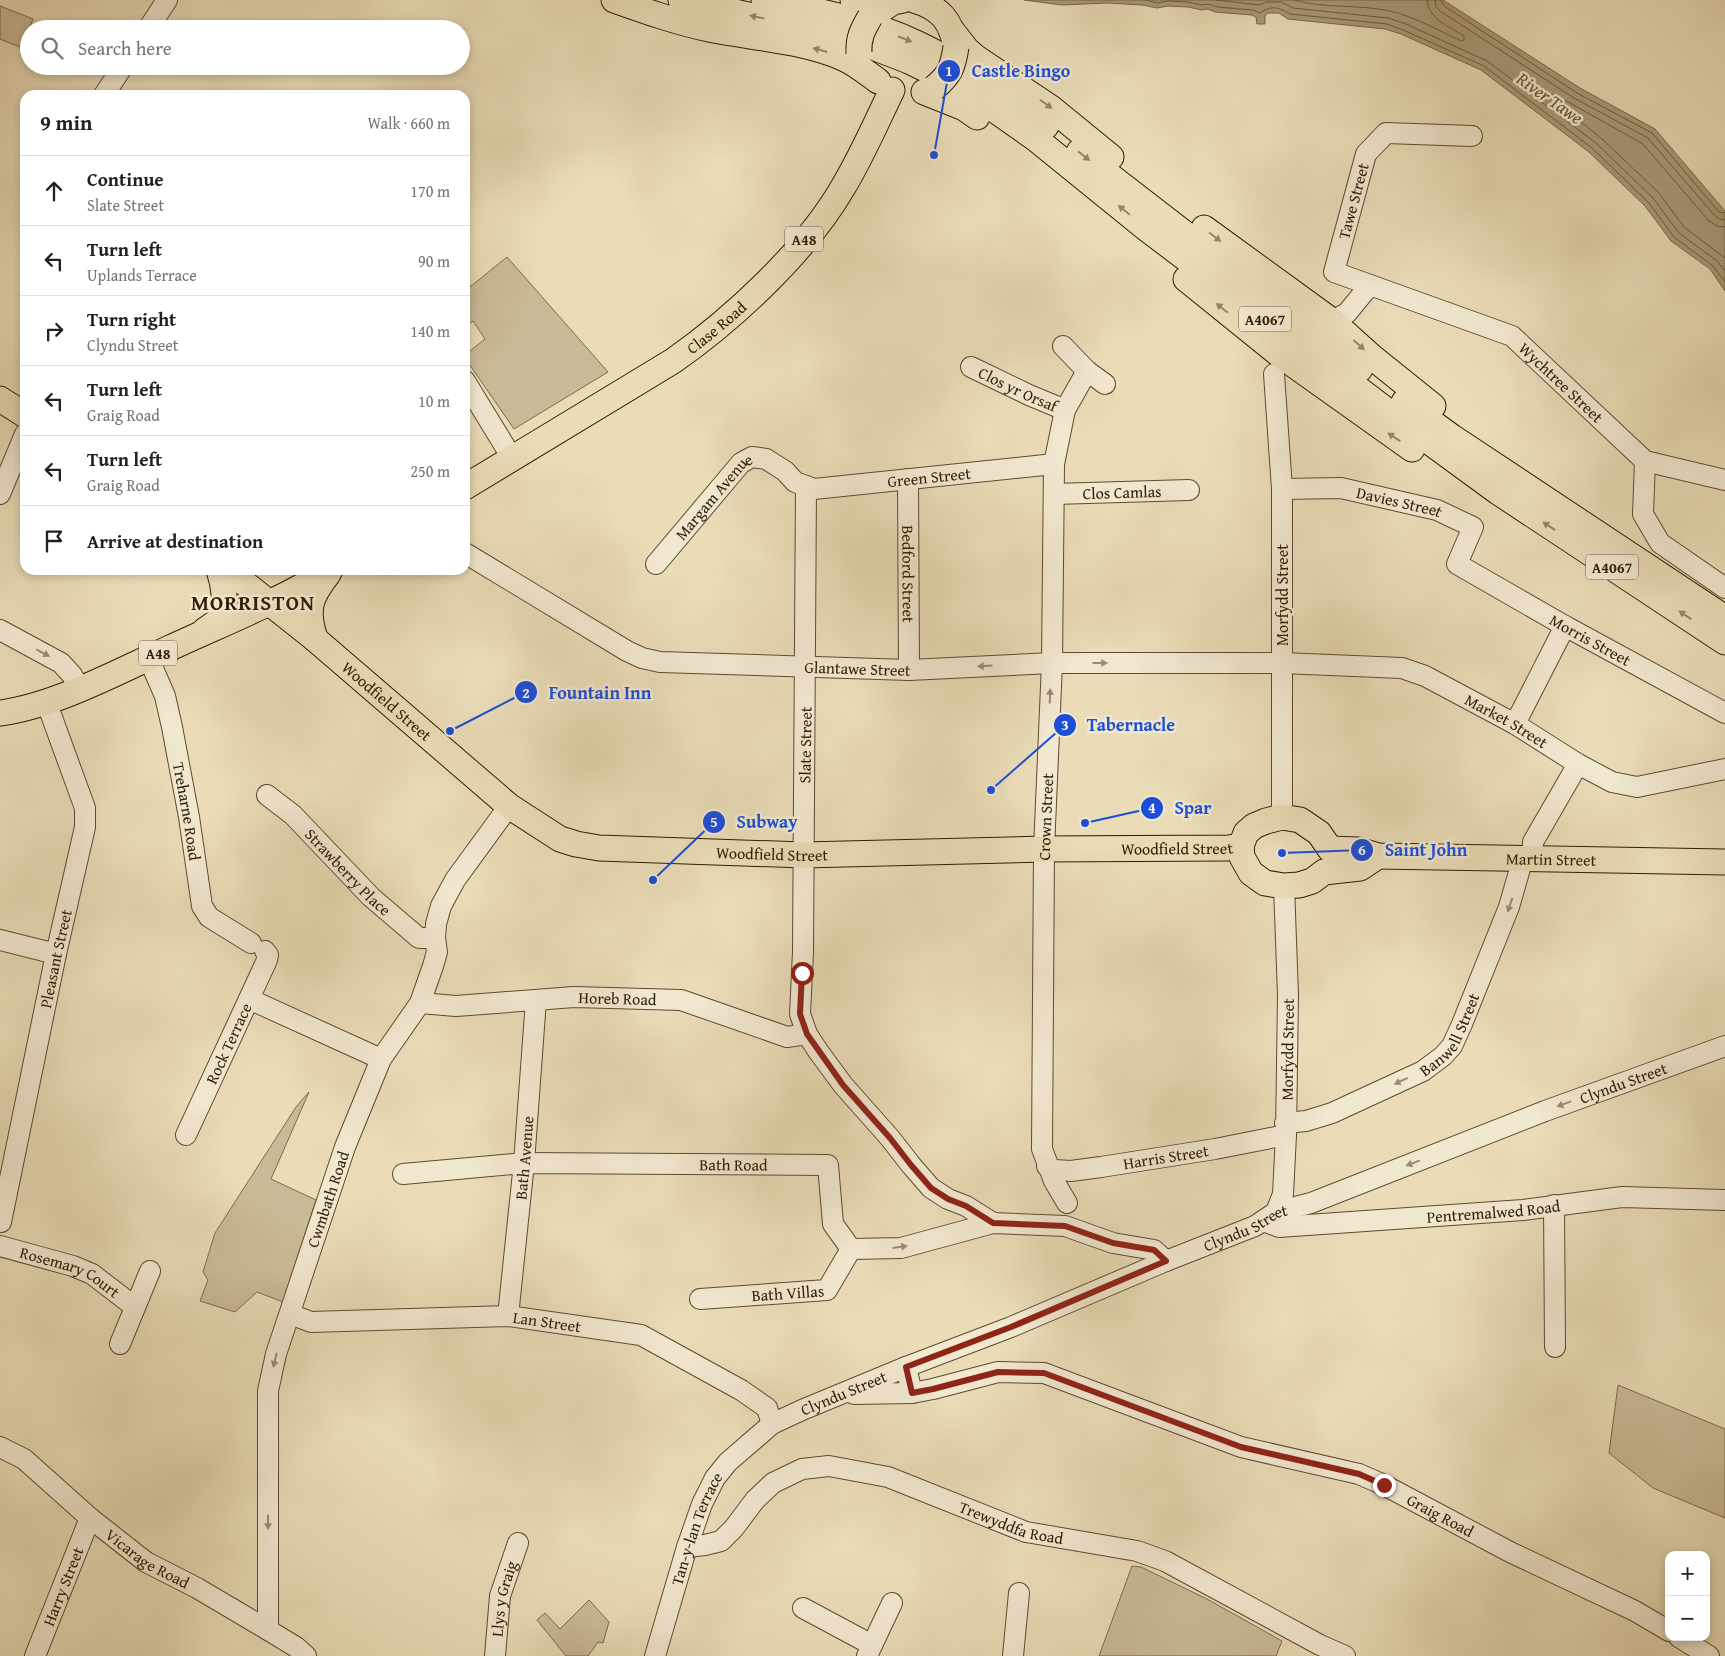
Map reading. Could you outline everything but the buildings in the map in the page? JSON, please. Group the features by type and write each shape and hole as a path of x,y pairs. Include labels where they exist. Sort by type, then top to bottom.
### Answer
{"main road":[{"path":"614,0 658,16 707,29 795,44 823,51 844,58 885,86 909,95 929,90 944,80 953,67 950,24"},
{"name":"A4067","path":"681,0 847,37 909,61 972,94 1036,139 1147,229 1382,407 1725,618"},
{"name":"A4067","path":"764,0 826,12 881,29 917,43 951,61 1002,93 1397,397 1452,437 1507,485 1725,642"},
{"path":"885,86 866,68 859,53 862,29 888,3 931,6 950,24 967,50 975,57 1051,108 1135,176 1332,321 1372,357 1436,409 1507,485"},
{"name":"Clase Road","path":"470,484 673,361 701,341 779,269 816,226 842,189 885,86"},
{"path":"929,90 964,108 1018,147 1280,355 1382,429 1438,466 1471,483 1507,485"},
{"path":"0,399 20,412"},
{"path":"200,634 220,618 224,600 220,575"},
{"name":"Woodfield Street","path":"234,575 315,639 509,806 560,840 598,848 804,855 1228,848 1241,846"},
{"name":"A48","path":"0,713 17,711 79,688 306,585 323,575"},
{"path":"315,639 309,620 310,605 318,586 327,575"},
{"path":"1282,817 1300,820 1319,833 1327,860 1312,881 1299,885 1284,886 1265,882 1251,873 1242,857 1241,846 1246,833 1254,826 1282,817"},
{"name":"Martin Street","path":"1327,860 1358,850 1378,856 1725,862"}],"street":[{"path":"154,20 167,0"},
{"path":"107,90 117,75"},
{"name":"Tawe Street","path":"1334,272 1366,154 1386,133 1472,136"},
{"name":"Wychtree Street","path":"1334,272 1512,336 1644,461"},
{"path":"1332,321 1347,313 1370,285"},
{"path":"1063,346 1087,371 1105,384"},
{"name":"Clos yr Orsaf","path":"972,367 1065,410"},
{"name":"Crown Street","path":"1067,1203 1047,1166 1042,1149 1044,850 1052,663 1054,464 1065,410 1087,371"},
{"name":"Morfydd Street","path":"1274,374 1282,489 1282,817"},
{"path":"470,389 512,458"},
{"path":"0,494 20,446"},
{"name":"Margam Avenue","path":"656,564 741,463 752,457 766,459 785,471 795,482 806,486"},
{"path":"1725,480 1644,461 1643,514 1660,543 1725,588"},
{"name":"Green Street","path":"806,486 814,489 1054,464"},
{"name":"Bedford Street","path":"908,479 909,670"},
{"name":"Slate Street","path":"806,486 803,952 800,1014 807,1034 843,1085 931,1188 948,1199 966,1206 993,1223"},
{"name":"Davies Street","path":"1282,489 1341,488 1437,510 1473,527 1457,564"},
{"name":"Clos Camlas","path":"1054,494 1189,490"},
{"name":"Glantawe Street","path":"470,556 598,634 642,658 660,662 909,670 1052,663 1282,663"},
{"name":"Morris Street","path":"1457,564 1565,626 1725,713"},
{"path":"1515,724 1565,626"},
{"path":"0,630 61,663 72,675 79,688"},
{"name":"Treharne Road","path":"148,657 165,696 172,727 189,817 202,906 209,917 258,947"},
{"name":"Market Street","path":"1282,663 1402,668 1425,676 1515,724 1578,764 1612,782 1637,787 1725,769"},
{"name":"Pleasant Street","path":"1,1222 56,954 85,827 86,808 46,701"},
{"name":"Banwell Street","path":"1286,1129 1332,1113 1423,1070 1443,1056 1452,1046 1509,907 1533,842 1578,764"},
{"name":"Strawberry Place","path":"267,795 293,815 371,897 419,938 435,938"},
{"name":"Cwmbath Road","path":"268,1630 268,1391 276,1354 345,1148 381,1059 420,1003 437,952 436,924 441,906 455,880 509,806"},
{"name":"Morfydd Street","path":"1270,1216 1283,1194 1286,1129 1288,995 1284,886"},
{"path":"0,940 56,954"},
{"name":"Rock Terrace","path":"186,1136 267,960 268,955 258,947"},
{"name":"Horeb Road","path":"420,1003 456,1006 574,998 681,1000 787,1037 807,1034"},
{"path":"249,999 381,1059"},
{"name":"Bath Avenue","path":"508,1316 524,1164 536,1000"},
{"name":"Clyndu Street","path":"772,1424 906,1367 1011,1327 1166,1261 1255,1226 1270,1216 1311,1203 1545,1111 1725,1046"},
{"name":"Harris Street","path":"1047,1166 1054,1170 1101,1167 1215,1149 1286,1129"},
{"name":"Bath Road","path":"404,1174 524,1164 828,1165 833,1224 851,1249"},
{"name":"Pentremalwed Road","path":"1270,1216 1279,1227 1524,1210 1622,1197 1725,1200"},
{"path":"1554,1205 1556,1347"},
{"path":"851,1249 901,1248 993,1223 1065,1226 1113,1243 1154,1250 1166,1261"},
{"name":"Rosemary Court","path":"0,1246 73,1266 92,1274 135,1307"},
{"name":"Bath Villas","path":"700,1299 827,1290 851,1249"},
{"name":"Rosemary Court","path":"120,1344 150,1271"},
{"name":"Lan Street","path":"290,1314 311,1322 508,1316 642,1335 741,1390 767,1408 772,1424"},
{"path":"906,1367 912,1393"},
{"name":"Graig Road","path":"844,1394 912,1393 998,1372 1044,1373 1241,1447 1359,1474 1384,1485 1510,1552 1635,1611 1665,1629"},
{"name":"Tan-y-lan Terrace","path":"655,1656 687,1547 702,1504 715,1478 728,1462 772,1424"},
{"name":"Vicarage Road","path":"0,1447 24,1460 90,1518 146,1562 196,1588 268,1630 296,1647 306,1656"},
{"name":"Trewyddfa Road","path":"687,1547 705,1545 721,1540 734,1528 755,1500 774,1483 802,1469 829,1466 888,1477 1026,1532 1137,1551 1165,1561 1320,1645 1346,1656"},
{"name":"Harry Street","path":"35,1656 90,1518"},
{"name":"Llys y Graig","path":"495,1656 500,1596 518,1543"},
{"path":"1013,1656 1019,1593"},
{"path":"803,1608 869,1650 892,1603"},
{"path":"1685,1641 1709,1656"}],"shaded area":[{"path":"0,6 33,19 20,20 20,47 0,39"},
{"path":"507,257 608,372 514,429 470,365 470,351 485,339 473,321 470,323 470,287"},
{"path":"309,1092 271,1179 316,1200 283,1302 257,1292 235,1312 200,1301 208,1280 203,1272 215,1233 296,1107"},
{"path":"1618,1385 1725,1429 1725,1518 1653,1488 1609,1453"},
{"path":"1132,1566 1141,1567 1207,1599 1282,1641 1276,1656 1099,1656"},
{"path":"589,1600 609,1622 603,1643 598,1642 588,1656 566,1656 537,1620 545,1613 560,1629"}],"water":[{"name":"River Tawe","path":"1024,0 1443,0 1580,88 1655,129 1725,211 1725,291 1710,269 1671,241 1645,206 1589,152 1481,70 1401,34 1385,29 1288,19 1279,13 1268,13 1265,16 1265,24 1257,24 1256,17 1252,15 1215,12 1208,9 1168,6 1157,8 1107,3 1062,5"}],"place":[{"name":"Castle Bingo","path":"934,155"},
{"name":"Fountain Inn","path":"450,731"},
{"name":"Tabernacle","path":"991,790"},
{"name":"Spar","path":"1085,823"},
{"name":"Saint John","path":"1282,853"},
{"name":"Subway","path":"653,880"}],"district":[{"name":"MORRISTON","path":"253,602"}],"route":[{"path":"802,973 800,1014 807,1034 843,1085 931,1188 948,1199 966,1206 993,1223 1065,1226 1113,1243 1154,1250 1166,1261 1011,1327 906,1367 912,1393 998,1372 1044,1373 1241,1447 1359,1474 1384,1485"}]}
